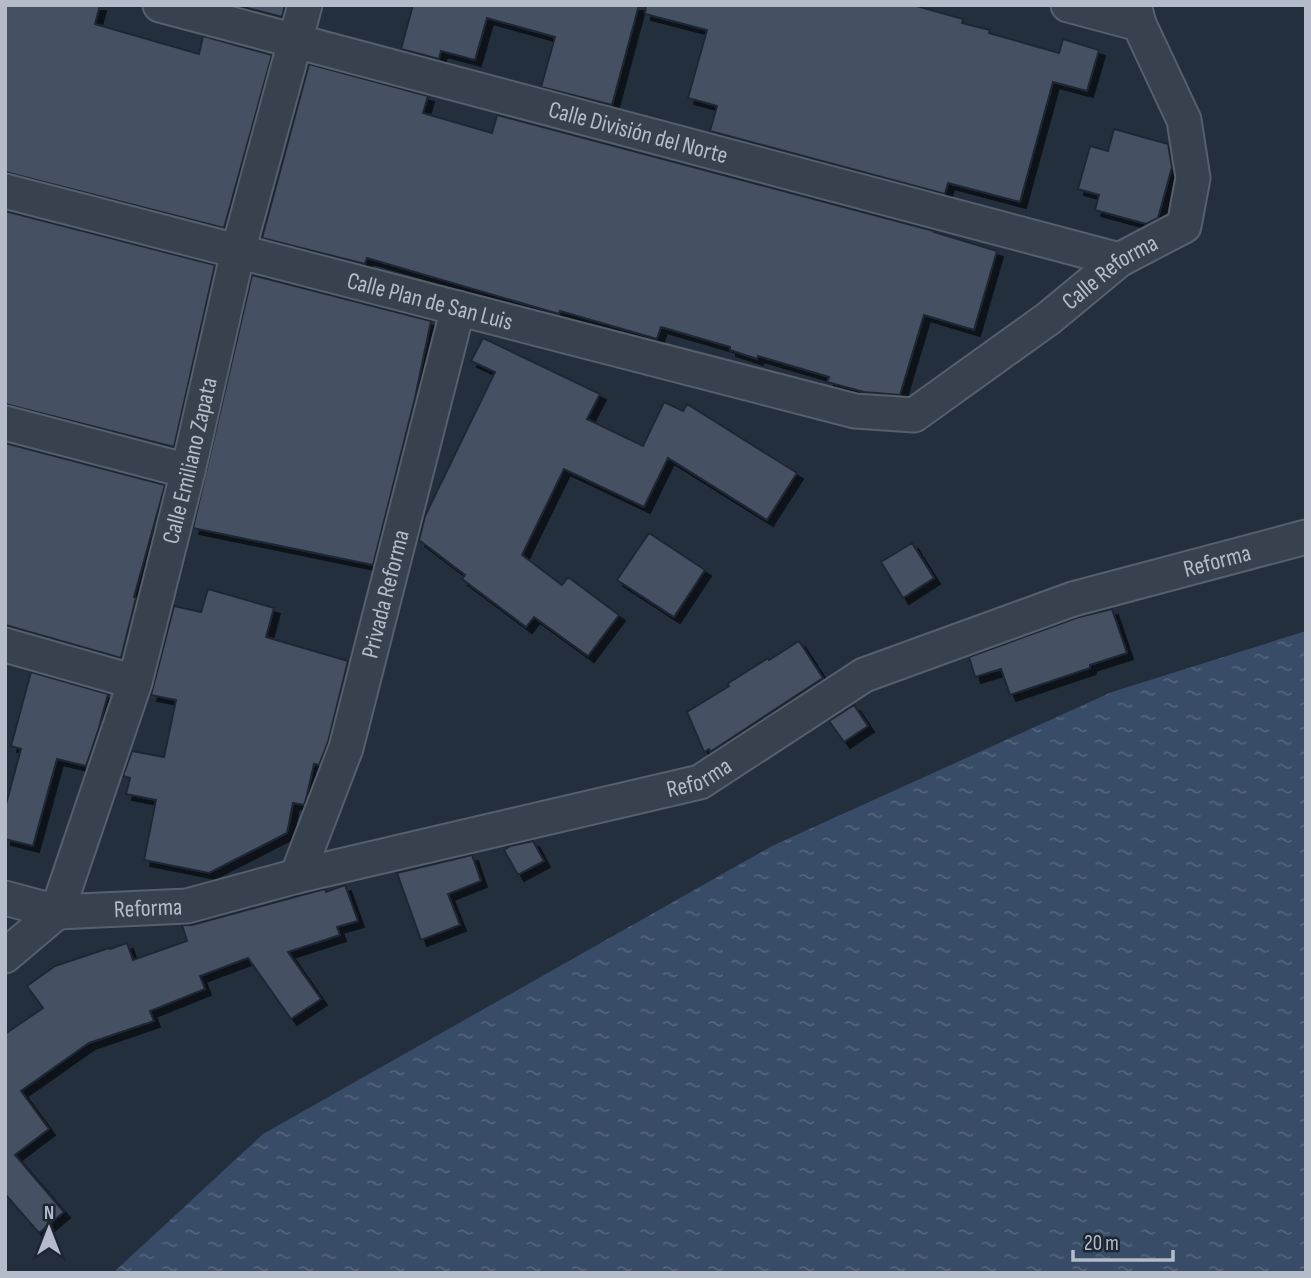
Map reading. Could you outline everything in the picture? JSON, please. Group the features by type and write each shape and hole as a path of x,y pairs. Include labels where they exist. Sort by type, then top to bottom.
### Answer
{"street":[{"name":"Calle División del Norte","path":"160,5 1119,260"},
{"name":"Calle Emiliano Zapata","path":"57,912 135,682 188,471 238,251 305,5"},
{"path":"1068,5 1137,15"},
{"name":"Calle Reforma","path":"855,411 914,415 1049,318 1119,260 1184,226 1193,178 1184,120 1137,15"},
{"name":"Calle Plan de San Luis","path":"5,191 855,411"},
{"name":"Privada Reforma","path":"297,876 346,748 457,308"},
{"path":"5,423 188,471"},
{"name":"Reforma","path":"5,898 57,912 187,906 297,876 700,782 864,675 1073,599 1306,537"},
{"path":"5,645 135,682"},
{"path":"5,956 57,912"}],"water":[{"path":"1306,631 1306,1273 113,1273 263,1134 772,846 1112,692"}],"building":[{"path":"5,5 100,5 95,24 199,54 203,36 272,55 224,228 5,172"},
{"path":"236,5 285,5 282,17"},
{"path":"413,5 639,5 612,105 541,87 555,37 487,18 475,60 441,51 439,59 401,49"},
{"path":"646,5 913,5 963,19 962,23 990,30 989,33 1059,53 1063,39 1099,50 1087,91 1053,82 1020,202 948,183 945,194 710,131 717,106 688,98 707,30 645,14"},
{"path":"309,64 428,96 423,113 492,133 497,115 934,231 997,251 974,330 924,315 900,395 864,392 827,382 829,377 758,356 757,359 730,350 730,347 661,327 657,339 560,311 559,314 367,258 365,264 262,238"},
{"path":"1114,129 1168,144 1172,167 1158,218 1146,224 1095,210 1099,195 1078,189 1090,146 1108,151"},
{"path":"5,211 215,265 174,447 5,404"},
{"path":"252,275 431,321 415,398 373,565 193,528"},
{"path":"483,338 600,394 587,419 643,446 664,402 683,411 687,404 797,473 767,520 668,458 644,507 564,469 522,555 562,585 568,577 619,615 588,656 534,617 526,627 462,579 465,575 419,540 425,516 495,372 471,361"},
{"path":"5,443 165,485 134,597 136,598 121,658 5,625"},
{"path":"649,533 705,570 674,617 617,580"},
{"path":"912,543 934,578 903,598 881,562"},
{"path":"208,589 274,608 266,637 348,661 328,742 319,765 314,764 304,805 293,803 287,833 209,873 144,860 156,800 126,794 130,778 123,776 132,751 164,757 176,700 151,695 174,606 201,612"},
{"path":"1112,609 1127,653 1010,695 1001,669 975,677 969,657 1079,617"},
{"path":"799,641 823,678 710,752 709,749 704,752 687,712 768,658 769,660"},
{"path":"31,672 108,694 86,766 57,759 33,846 5,839 5,808 21,749 11,746"},
{"path":"854,705 868,726 844,742 829,721"},
{"path":"533,841 544,861 518,875 504,850"},
{"path":"472,855 481,881 448,894 460,925 421,940 397,873"},
{"path":"345,885 358,921 337,927 340,935 288,952 321,999 291,1019 248,958 200,976 205,989 150,1011 154,1021 89,1043 21,1091 49,1129 15,1155 64,1212 39,1233 5,1194 5,1034 43,1008 27,986 55,966 109,948 127,943 133,960 187,941 182,925 192,925"}]}
